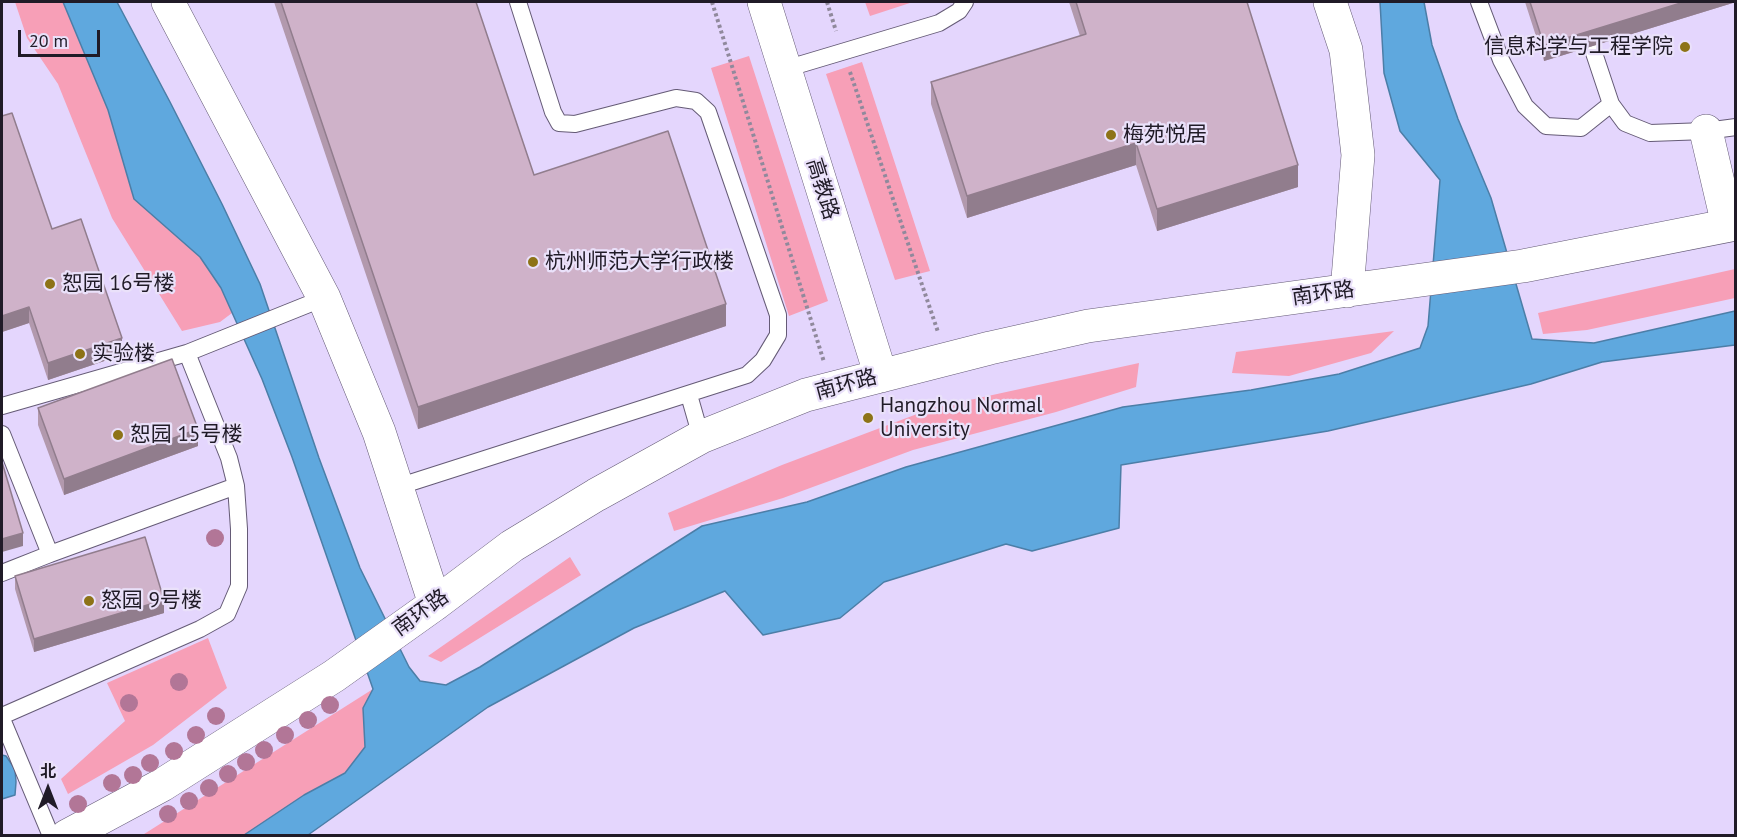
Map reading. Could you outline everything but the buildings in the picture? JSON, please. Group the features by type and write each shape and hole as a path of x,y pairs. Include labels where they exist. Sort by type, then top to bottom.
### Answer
{"street":[{"path":"168,2 324,298 379,432 397,487 427,610"},
{"name":"高教路","path":"764,2 881,376"},
{"path":"1330,2 1346,50 1358,155 1347,291"},
{"path":"1721,129 1732,225"},
{"name":"南环路","path":"67,836 162,785 334,676 512,546 596,495 701,437 807,395 947,358 1088,327 1523,266 1732,225"}],"lane":[{"path":"397,487 747,375 763,360 778,335 778,315 708,112 696,101 676,98 575,124 559,123 518,2"},
{"path":"785,69 939,22 959,11 965,2"},
{"path":"1479,2 1501,60 1525,106 1546,126 1581,128 1611,104"},
{"path":"1592,47 1611,104 1625,123 1650,133 1721,129"},
{"path":"2,406 187,353 324,298"},
{"path":"51,836 2,718 200,629 227,614 239,586 236,486 229,458 187,353"},
{"path":"689,395 701,437"},
{"path":"2,434 50,554"},
{"path":"2,573 236,486"}],"path":[{"path":"712,2 833,389"},
{"path":"827,2 947,358"}],"shaded area":[{"name":"Hangzhou Normal University","path":"2,2 1735,2 1735,835 2,835"},
{"path":"15,2 63,2 108,110 134,198 200,257 221,288 232,313 220,322 182,331 112,218 58,84 27,38"},
{"path":"865,2 913,2 870,16"},
{"path":"749,56 828,301 789,316 711,68"},
{"path":"862,62 930,271 895,280 826,74"},
{"path":"1735,269 1735,298 1587,330 1543,334 1538,313"},
{"path":"1394,331 1371,353 1289,376 1232,373 1236,352"},
{"path":"1139,363 1136,387 1056,412 913,450 783,498 674,531 668,513 782,465 933,408"},
{"path":"570,557 581,575 441,662 428,656"},
{"path":"208,638 227,688 153,745 68,794 61,779 125,721 107,683"},
{"path":"373,689 363,708 365,747 345,773 304,795 244,835 141,836"}],"water":[{"path":"63,2 117,2 170,102 260,284 319,458 360,568 409,667 420,681 446,685 480,667 702,526 807,502 906,467 1123,407 1251,390 1339,374 1420,348 1428,326 1440,180 1400,131 1384,73 1380,2 1424,2 1432,45 1458,119 1491,198 1532,339 1594,343 1735,311 1735,345 1602,362 1531,384 1328,431 1121,465 1119,528 1032,551 1006,544 884,582 840,618 763,635 725,591 634,628 488,707 308,835 244,835 304,795 345,773 365,747 363,708 373,689 292,457 262,379 221,288 200,257 134,199 108,110"},
{"path":"2,755 6,756 15,769 16,782 15,795 2,799"}],"place":[{"name":"信息科学与工程学院","path":"1685,47"},
{"name":"梅苑悦居","path":"1111,135"},
{"name":"杭州师范大学行政楼","path":"533,262"},
{"name":"恕园 16号楼","path":"50,284"},
{"name":"实验楼","path":"80,354"},
{"name":"Hangzhou Normal University","path":"868,418"},
{"name":"恕园 15号楼","path":"118,435"},
{"name":"怒园 9号楼","path":"89,601"}]}
